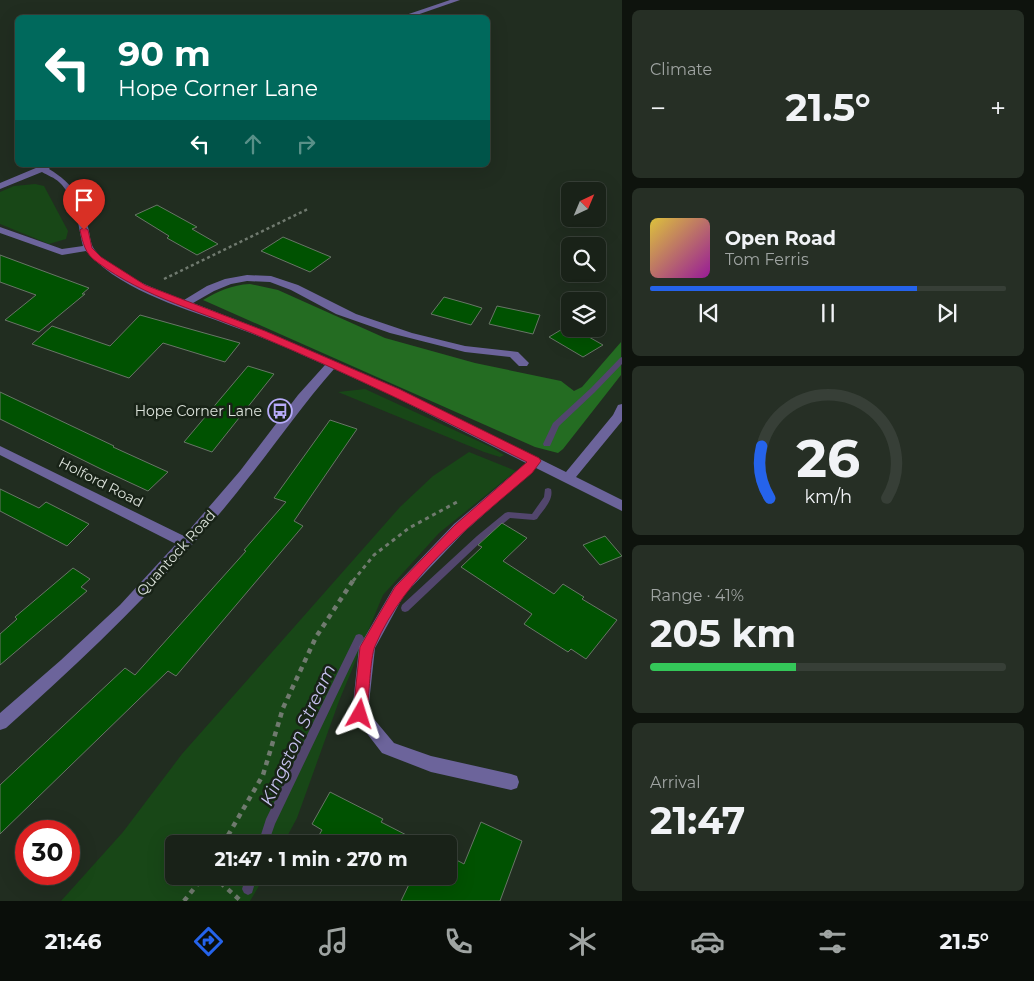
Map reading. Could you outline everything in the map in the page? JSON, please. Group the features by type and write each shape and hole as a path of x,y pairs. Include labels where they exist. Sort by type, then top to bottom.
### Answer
{"street":[{"path":"410,15 457,0"},
{"path":"0,186 46,167 62,180 73,194 80,211 88,248 98,259 119,274 146,289 261,333 396,392 622,506"},
{"path":"0,176 9,182"},
{"path":"0,230 62,252 88,248"},
{"path":"185,304 213,286 235,278 274,280 295,288 350,316 388,328 467,349 518,349 524,363"},
{"name":"Quantock Road","path":"0,723 66,665 125,609 186,544 245,474 302,398 332,364"},
{"path":"568,478 618,417 622,408"},
{"name":"Holford Road","path":"0,450 186,544"},
{"path":"511,782 431,764 388,748 360,714 367,647 399,591 460,528 528,470 535,461"}],"path":[{"path":"146,289 308,209"},
{"path":"229,835 262,774 282,708 316,637 350,585 374,555 388,544 410,528 459,501"},
{"path":"184,901 197,885"},
{"path":"223,885 241,901"}],"green space":[{"path":"35,184 44,186 68,231 66,239 49,244 0,224 0,192 14,186"},
{"path":"250,284 278,290 385,338 475,363 561,381 574,391 582,387 621,342 621,375 558,453 535,447 203,300 225,289"},
{"path":"365,389 491,447 504,455 500,457 484,452 338,392"},
{"path":"469,452 516,471 439,533 383,595 339,701 297,818 288,835 165,835 165,885 260,885 250,901 61,901 75,885 80,885 80,880 123,832 182,754 400,507 433,476"}],"building":[{"path":"157,205 197,227 192,229 218,244 197,255 167,238 169,236 135,215"},
{"path":"283,237 331,257 310,272 261,251"},
{"path":"0,255 89,288 82,294 85,294 39,332 5,320 36,295 0,282"},
{"path":"444,297 482,308 471,325 431,314"},
{"path":"497,306 540,315 533,334 489,324"},
{"path":"140,315 240,343 225,362 163,343 129,378 32,344 52,326 110,346"},
{"path":"561,330 561,337 589,337 603,345 583,357 549,337"},
{"path":"248,366 274,374 212,452 184,442"},
{"path":"0,392 168,472 148,491 105,471 0,419"},
{"path":"330,420 357,429 294,521 303,526 176,676 168,671 0,834 0,785 125,668 135,675 246,551 244,550 286,502 274,498"},
{"path":"0,489 39,508 46,502 89,524 67,546 0,511"},
{"path":"502,523 527,538 503,561 554,594 563,584 584,597 582,599 617,620 586,659 571,649 568,652 524,624 532,614 461,567 482,547 478,545"},
{"path":"605,536 622,556 600,565 583,545"},
{"path":"73,568 90,579 81,587 87,591 0,665 0,634 17,619 15,617"},
{"path":"330,792 383,819 381,822 406,835 319,835 322,830 312,824"},
{"path":"481,822 522,841 500,901 401,901 409,885 457,885 457,860 464,864"}],"waterway":[{"name":"Kingston Stream","path":"547,444 556,425 622,359"},
{"name":"Kingston Stream","path":"405,608 480,538 508,515 534,517 548,497 548,491"},
{"name":"Kingston Stream","path":"266,835 270,823 359,638"},
{"name":"Kingston Stream","path":"248,889 249,885"}],"place":[{"name":"Hope Corner Lane","path":"280,411"}],"route":[{"path":"84,230 88,248 98,259 119,274 141,286 261,333 396,392 535,461 528,470 460,528 399,591 367,647 360,714"}]}
